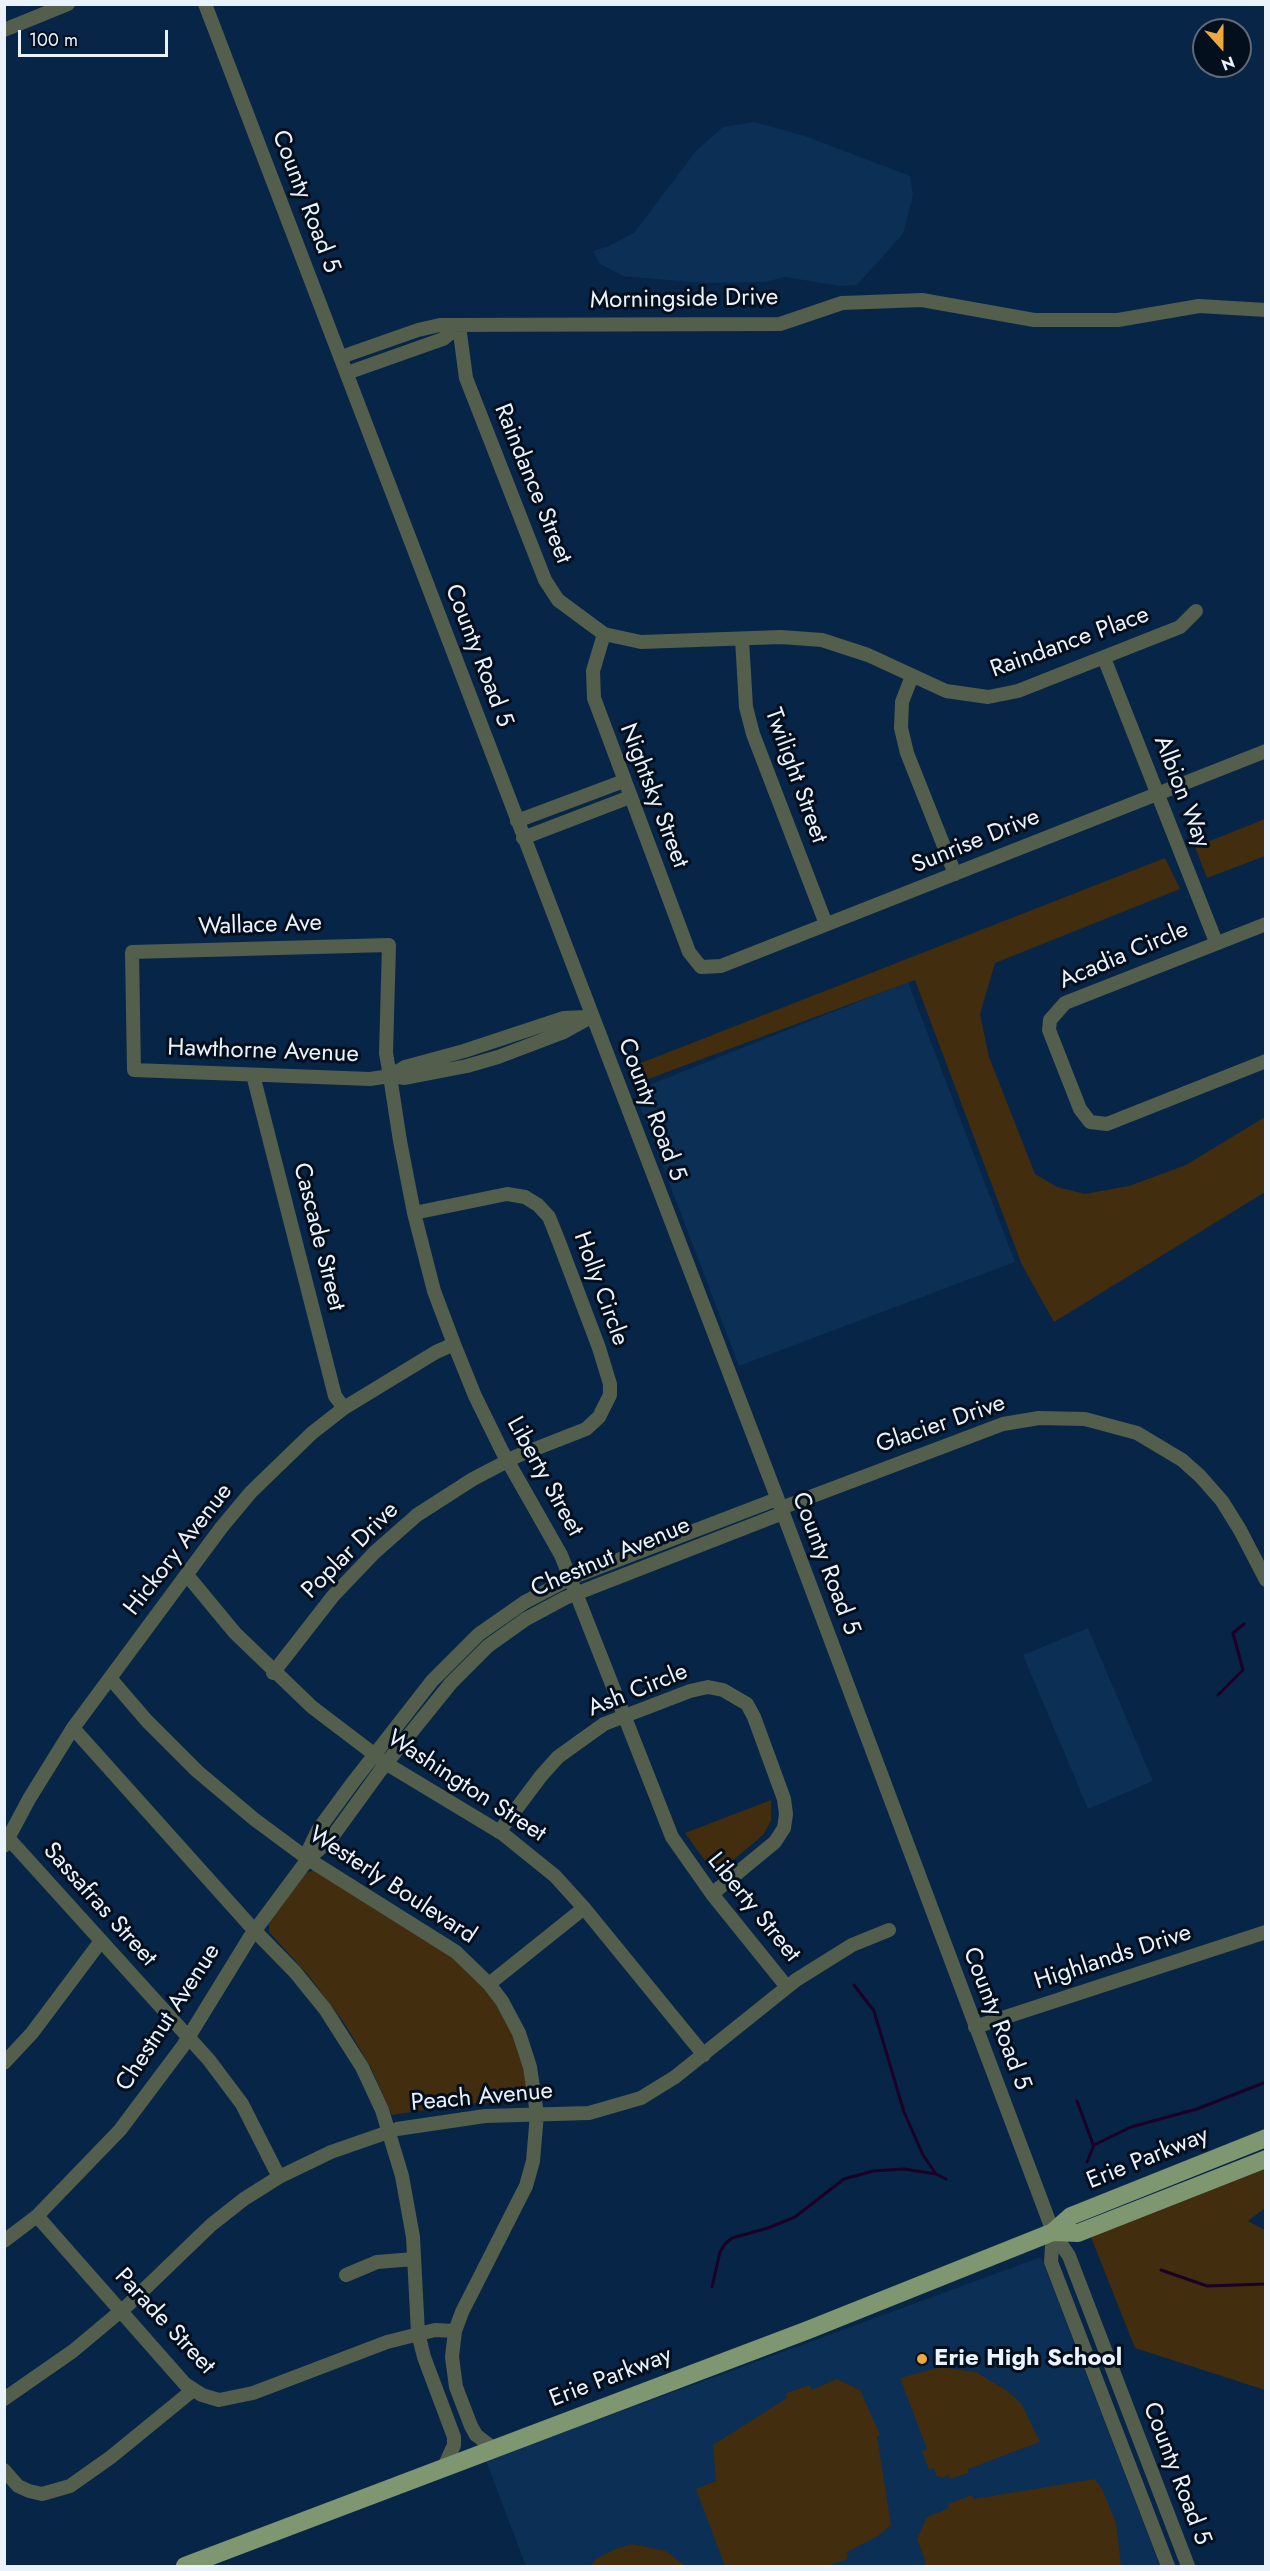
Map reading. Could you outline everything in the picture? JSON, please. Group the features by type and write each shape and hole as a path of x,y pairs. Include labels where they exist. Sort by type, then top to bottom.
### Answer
{"main road":[{"name":"Erie Parkway","path":"185,2566 808,2330 1053,2232 1071,2216 1266,2138"},
{"name":"Erie Parkway","path":"1053,2232 1078,2233 1266,2159"}],"street":[{"path":"4,30 68,4"},
{"name":"County Road 5","path":"205,4 780,1507 1053,2232 1069,2256 1188,2566"},
{"name":"Morningside Drive","path":"341,357 418,330 440,325 780,324 842,303 922,300 1034,320 1118,320 1199,306 1266,310"},
{"path":"347,373 442,339 459,326"},
{"name":"Raindance Street","path":"459,326 466,378 545,580 558,600 604,634"},
{"name":"Raindance Place","path":"604,634 641,642 781,637 822,640 868,655 946,692 988,697 1018,691 1180,627 1196,611"},
{"name":"Nightsky Street","path":"604,634 593,671 594,698 689,952 701,967"},
{"name":"Twilight Street","path":"742,639 746,707 753,734 826,924"},
{"name":"Albion Way","path":"1104,658 1216,942"},
{"path":"912,676 902,702 901,728 907,753 955,874"},
{"name":"Sunrise Drive","path":"701,967 721,966 1266,751"},
{"path":"517,821 624,781"},
{"path":"523,838 630,797"},
{"name":"Acadia Circle","path":"1266,924 1065,1003 1055,1011 1050,1020 1049,1029 1080,1109 1090,1122 1107,1124 1266,1061"},
{"name":"Wallace Ave","path":"134,1070 132,952 389,945"},
{"name":"Liberty Street","path":"389,945 386,1053 414,1213 434,1291 454,1344 475,1396 508,1461 561,1555 578,1593 672,1837 712,1894 787,1987"},
{"name":"Hawthorne Avenue","path":"134,1070 370,1079 390,1076 405,1067 464,1051 564,1018 591,1017"},
{"name":"Cascade Street","path":"254,1075 335,1396 344,1408"},
{"name":"Holly Circle","path":"414,1213 507,1194 525,1197 538,1205 549,1217 560,1242 599,1348 610,1384 610,1395 599,1417 586,1429 508,1461"},
{"name":"Hickory Avenue","path":"7,1843 29,1798 73,1728 251,1492 312,1433 344,1408 426,1357 454,1344"},
{"name":"Glacier Drive","path":"780,1507 1003,1424 1039,1418 1085,1419 1137,1434 1182,1460 1222,1501 1262,1565 1266,1580"},
{"name":"Poplar Drive","path":"273,1673 333,1596 375,1552 417,1515 473,1479 508,1461"},
{"name":"Chestnut Avenue","path":"308,1859 309,1848 318,1830 375,1755 432,1681 479,1634 525,1602 571,1578 780,1507"},
{"name":"Chestnut Avenue","path":"4,2241 37,2216 120,2130 188,2038 254,1930 308,1859 330,1840 451,1683 488,1646 526,1619 578,1593 780,1507"},
{"name":"Washington Street","path":"187,1575 235,1633 273,1673 312,1707 387,1764 499,1832 541,1862 584,1908 704,2055"},
{"name":"Westerly Boulevard","path":"110,1678 147,1721 197,1771 254,1819 308,1859 456,1952 489,1984 502,2001 519,2033 530,2067 537,2114 535,2150 526,2186 455,2331 452,2357 456,2387 476,2435 493,2448"},
{"name":"Ash Circle","path":"499,1832 558,1757 604,1724 690,1691 708,1687 737,1696 747,1704 754,1717 784,1800 786,1814 784,1828 775,1842 712,1894"},
{"path":"73,1728 254,1930 295,1972 338,2028 362,2067 388,2131 402,2176 414,2259 418,2333 424,2357 454,2437 454,2445 444,2467"},
{"name":"Sassafras Street","path":"7,1843 101,1941 209,2061 242,2104 279,2177"},
{"path":"489,1984 584,1908"},
{"name":"Peach Avenue","path":"4,2399 73,2351 121,2311 211,2225 244,2199 279,2177 331,2152 388,2131 450,2119 589,2113 641,2097 675,2077 787,1987 852,1945 889,1930"},
{"name":"Highlands Drive","path":"975,2027 1266,1932"},
{"path":"4,2063 32,2033 101,1941"},
{"name":"Parade Street","path":"37,2216 193,2390 219,2400 237,2398 387,2342 435,2330 455,2331"},
{"name":"County Road 5","path":"1053,2232 1052,2262 1168,2566"},
{"path":"346,2275 377,2262 414,2259"},
{"path":"4,2470 18,2486 29,2491 42,2494 70,2486 111,2457 193,2390"}],"shaded area":[{"path":"754,122 805,136 910,176 913,195 903,234 857,285 840,286 785,277 765,282 702,283 623,276 600,264 593,251 609,246 634,233 696,151 723,127"},
{"path":"1265,819 1265,856 1207,878 1195,847"},
{"path":"1165,858 1180,889 995,963 980,1014 989,1057 1035,1174 1057,1187 1085,1194 1129,1186 1186,1165 1265,1117 1265,1192 1054,1322 1022,1265 915,980 632,1085 628,1068"},
{"path":"908,982 1015,1262 739,1366 634,1091"},
{"path":"1088,1628 1153,1781 1088,1809 1023,1655"},
{"path":"771,1800 771,1821 763,1835 718,1873 713,1872 685,1833"},
{"path":"315,1870 450,1954 468,1970 491,1996 512,2032 524,2066 530,2101 463,2104 392,2115 371,2068 345,2024 309,1976 269,1932 269,1923 306,1873"},
{"path":"1265,2169 1265,2208 1248,2221 1265,2230 1265,2390 1135,2348 1091,2237"},
{"name":"Erie High School","path":"1041,2257 1160,2566 526,2566 486,2461"},
{"path":"940,2367 976,2372 1006,2390 1021,2403 1040,2442 968,2469 968,2473 950,2479 949,2475 942,2478 936,2475 934,2468 929,2470 922,2451 927,2449 900,2378"},
{"path":"837,2379 860,2390 880,2435 877,2436 891,2525 878,2536 847,2552 848,2559 828,2566 725,2566 696,2489 716,2481 713,2445 787,2398 786,2393 810,2385 812,2390"},
{"path":"1095,2479 1103,2491 1116,2523 1121,2566 922,2566 926,2563 917,2539 927,2517 949,2508 948,2504 972,2495 974,2499"},
{"path":"632,2544 666,2551 685,2566 590,2566 596,2559 613,2550"}],"waterway":[{"path":"1218,1695 1243,1670 1233,1633 1244,1624"},
{"path":"854,1985 874,2011 904,2112 923,2155 936,2174 946,2179"},
{"path":"1087,2162 1094,2145 1131,2127 1197,2109 1266,2082"},
{"path":"1077,2101 1093,2144"},
{"path":"712,2287 720,2252 732,2238 768,2228 795,2217 844,2179 873,2171 904,2169 936,2174"},
{"path":"1161,2270 1207,2286 1266,2284"}],"place":[{"name":"Erie High School","path":"922,2359"}]}
